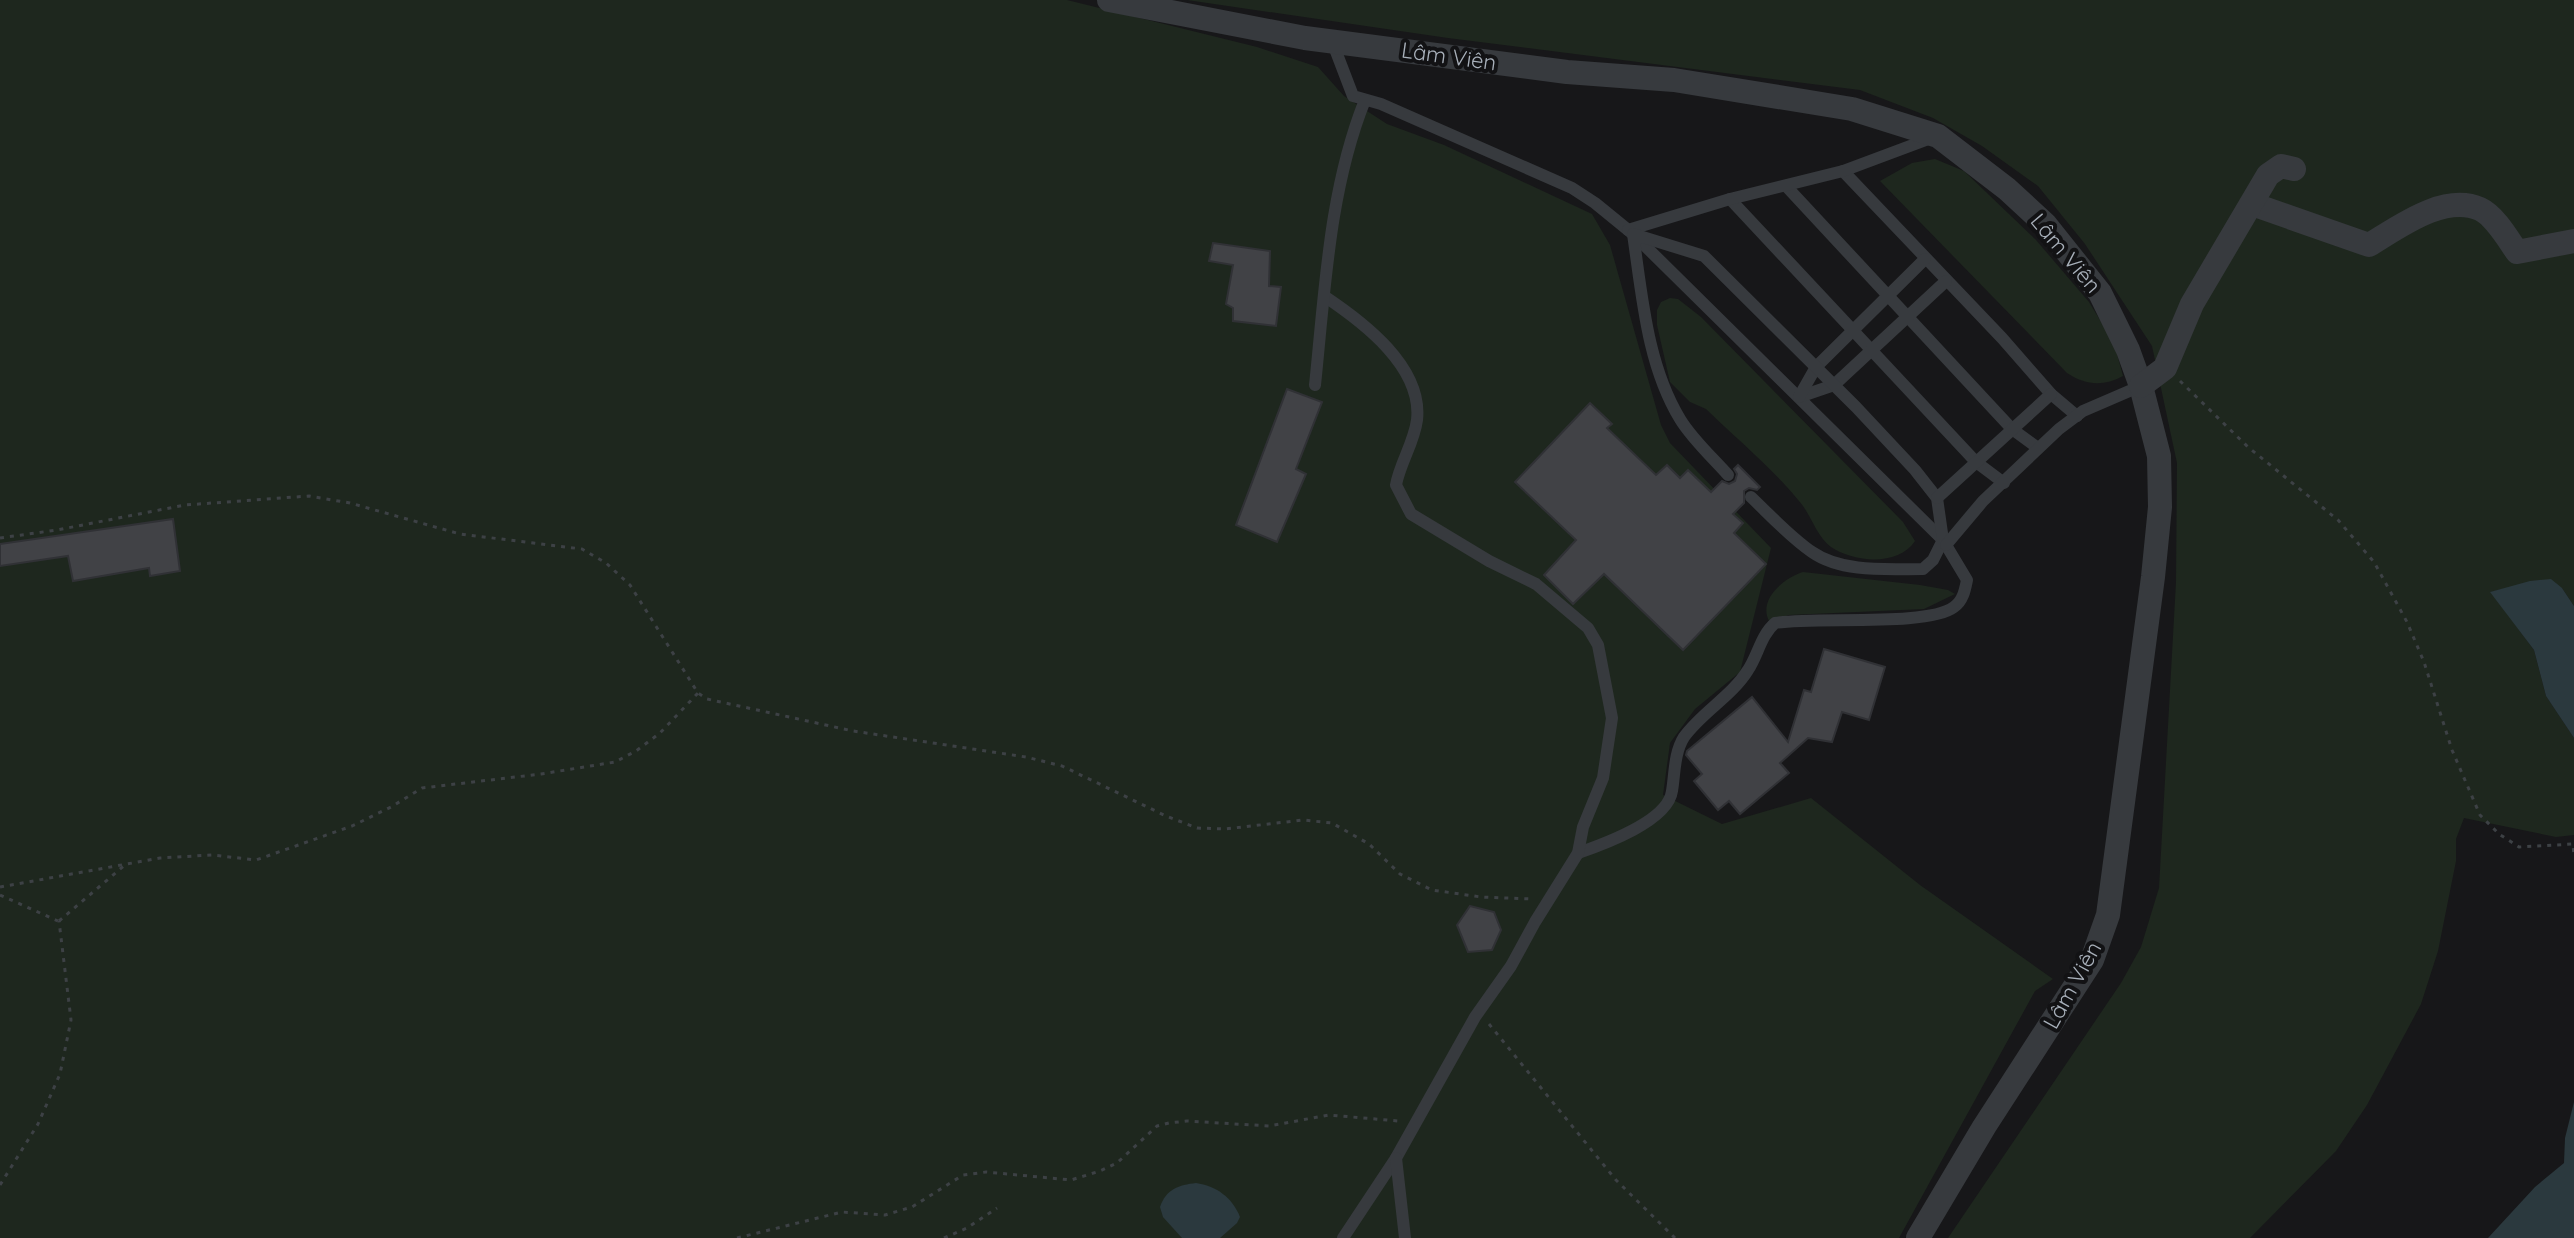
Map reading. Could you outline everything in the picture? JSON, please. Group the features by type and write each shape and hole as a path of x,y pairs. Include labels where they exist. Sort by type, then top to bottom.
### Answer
{"street":[{"name":"Lâm Viên","path":"1109,0 1332,41 1567,72 1674,80 1852,109 1938,136 2007,189 2045,224 2100,293 2128,350 2141,386 2159,456 2160,507 2108,915 2092,960 1984,1127 1918,1238"},
{"path":"2141,386 2165,368 2192,304 2268,175 2281,166 2294,169"},
{"path":"2252,204 2369,245 2429,210 2454,206 2480,209 2517,252 2574,241"}],"lane":[{"path":"1332,41 1353,96 1381,104 1572,188 1630,232 1944,542 1967,580 1965,594 1953,608 1925,618 1775,623 1769,628 1747,672 1706,712 1682,741 1673,769 1672,793 1668,804 1636,827 1578,853"},
{"path":"1315,385 1341,173 1350,136 1365,100"},
{"path":"1630,232 1730,199 1843,171 1938,136"},
{"path":"1843,171 2051,394 2077,416"},
{"path":"1786,186 2012,429 2038,448"},
{"path":"1730,199 1976,462 2004,483"},
{"path":"1630,232 1704,256 1915,470 1937,498 1944,542"},
{"path":"1630,232 1644,310 1662,382 1681,421 1728,475"},
{"path":"1799,397 1816,367 1925,259"},
{"path":"1799,397 1834,385 1946,281"},
{"path":"1324,296 1359,319 1398,359 1413,391 1417,418 1396,485 1411,514 1489,561 1536,584 1588,628 1598,645 1612,718 1603,778 1583,827 1578,853 1511,966 1478,1012 1396,1158 1343,1238"},
{"path":"1751,497 1811,552 1830,562 1923,569 1983,501 2059,429 2077,416 2141,386"},
{"path":"1937,498 2051,394"},
{"path":"1396,1158 1405,1238"}],"path":[{"path":"2165,368 2195,393 2248,447 2338,520 2374,562 2407,622 2424,662 2452,750 2480,815 2499,834 2519,847 2573,844 2574,857"},
{"path":"0,538 185,505 309,496 350,503 460,534 582,549 606,563 630,585 698,693 722,704 853,731 1026,757 1062,766 1197,828 1225,829 1303,820 1332,823 1369,844 1400,874 1432,890 1481,897 1549,900"},
{"path":"0,887 128,862 212,855 256,860 352,826 422,788 615,762 660,733 698,693"},
{"path":"59,921 128,862"},
{"path":"0,895 59,921"},
{"path":"0,1185 38,1124 60,1074 71,1020 59,921"},
{"path":"1478,1012 1616,1180 1675,1238"},
{"path":"737,1238 842,1212 885,1215 912,1207 963,1175 986,1172 1071,1180 1117,1163 1157,1126 1169,1123 1187,1121 1269,1126 1329,1115 1414,1122"},
{"path":"944,1238 967,1228 997,1208"}],"shaded area":[{"path":"0,0 1067,0 1257,47 1318,67 1344,96 1387,124 1444,145 1592,214 1610,245 1661,425 1670,443 1771,548 1740,672 1695,709 1670,743 1663,795 1722,824 1811,798 1920,885 2053,979 2035,991 1899,1238 0,1238"},
{"path":"1187,0 2574,0 2574,606 2562,588 2507,588 2491,592 2534,650 2546,696 2574,738 2574,835 2556,837 2464,818 2456,839 2456,861 2438,951 2421,1004 2367,1105 2336,1151 2250,1238 1948,1238 2121,983 2141,947 2159,888 2176,582 2177,463 2152,346 2085,244 2038,186 1982,146 1933,118 1860,90 1448,38"},
{"path":"1935,159 1964,171 2036,240 2089,302 2114,343 2123,376 2094,383 2067,373 1880,181 1912,163"},
{"path":"1678,299 1701,317 1903,522 1915,541 1908,549 1888,558 1864,559 1831,547 1821,537 1803,506 1777,477 1706,409 1690,402 1670,382 1657,325 1657,310 1661,302"},
{"path":"1803,572 1920,585 1955,594 1924,609 1789,615 1769,621 1767,605 1770,597 1781,584"},
{"path":"2551,579 2562,588 2574,606 2574,738 2546,696 2534,650 2490,592 2530,581"},
{"path":"2574,1102 2574,1238 2488,1238 2535,1187 2564,1163 2565,1138"},
{"path":"1196,1183 1222,1194 1233,1204 1240,1217 1220,1238 1182,1238 1163,1217 1160,1207 1170,1192"}],"building":[{"path":"1213,243 1270,251 1269,286 1281,287 1276,326 1233,321 1233,308 1226,304 1233,265 1209,261"},
{"path":"1287,389 1322,402 1296,469 1306,474 1277,542 1236,525"},
{"path":"1590,403 1612,424 1607,428 1656,475 1667,465 1680,478 1688,470 1711,492 1722,481 1729,484 1735,481 1737,474 1734,469 1738,465 1760,487 1744,491 1744,503 1733,514 1743,523 1734,533 1766,564 1683,650 1604,574 1573,604 1544,575 1576,540 1515,482"},
{"path":"173,519 180,571 150,576 149,568 73,581 68,556 0,566 0,544"},
{"path":"1824,649 1885,667 1869,720 1842,712 1832,742 1808,738 1780,763 1789,773 1740,814 1729,801 1718,810 1694,781 1702,774 1686,755 1687,751 1752,697 1788,742 1804,690 1811,692"},
{"path":"1470,906 1494,912 1501,930 1492,950 1468,952 1457,925"}]}
